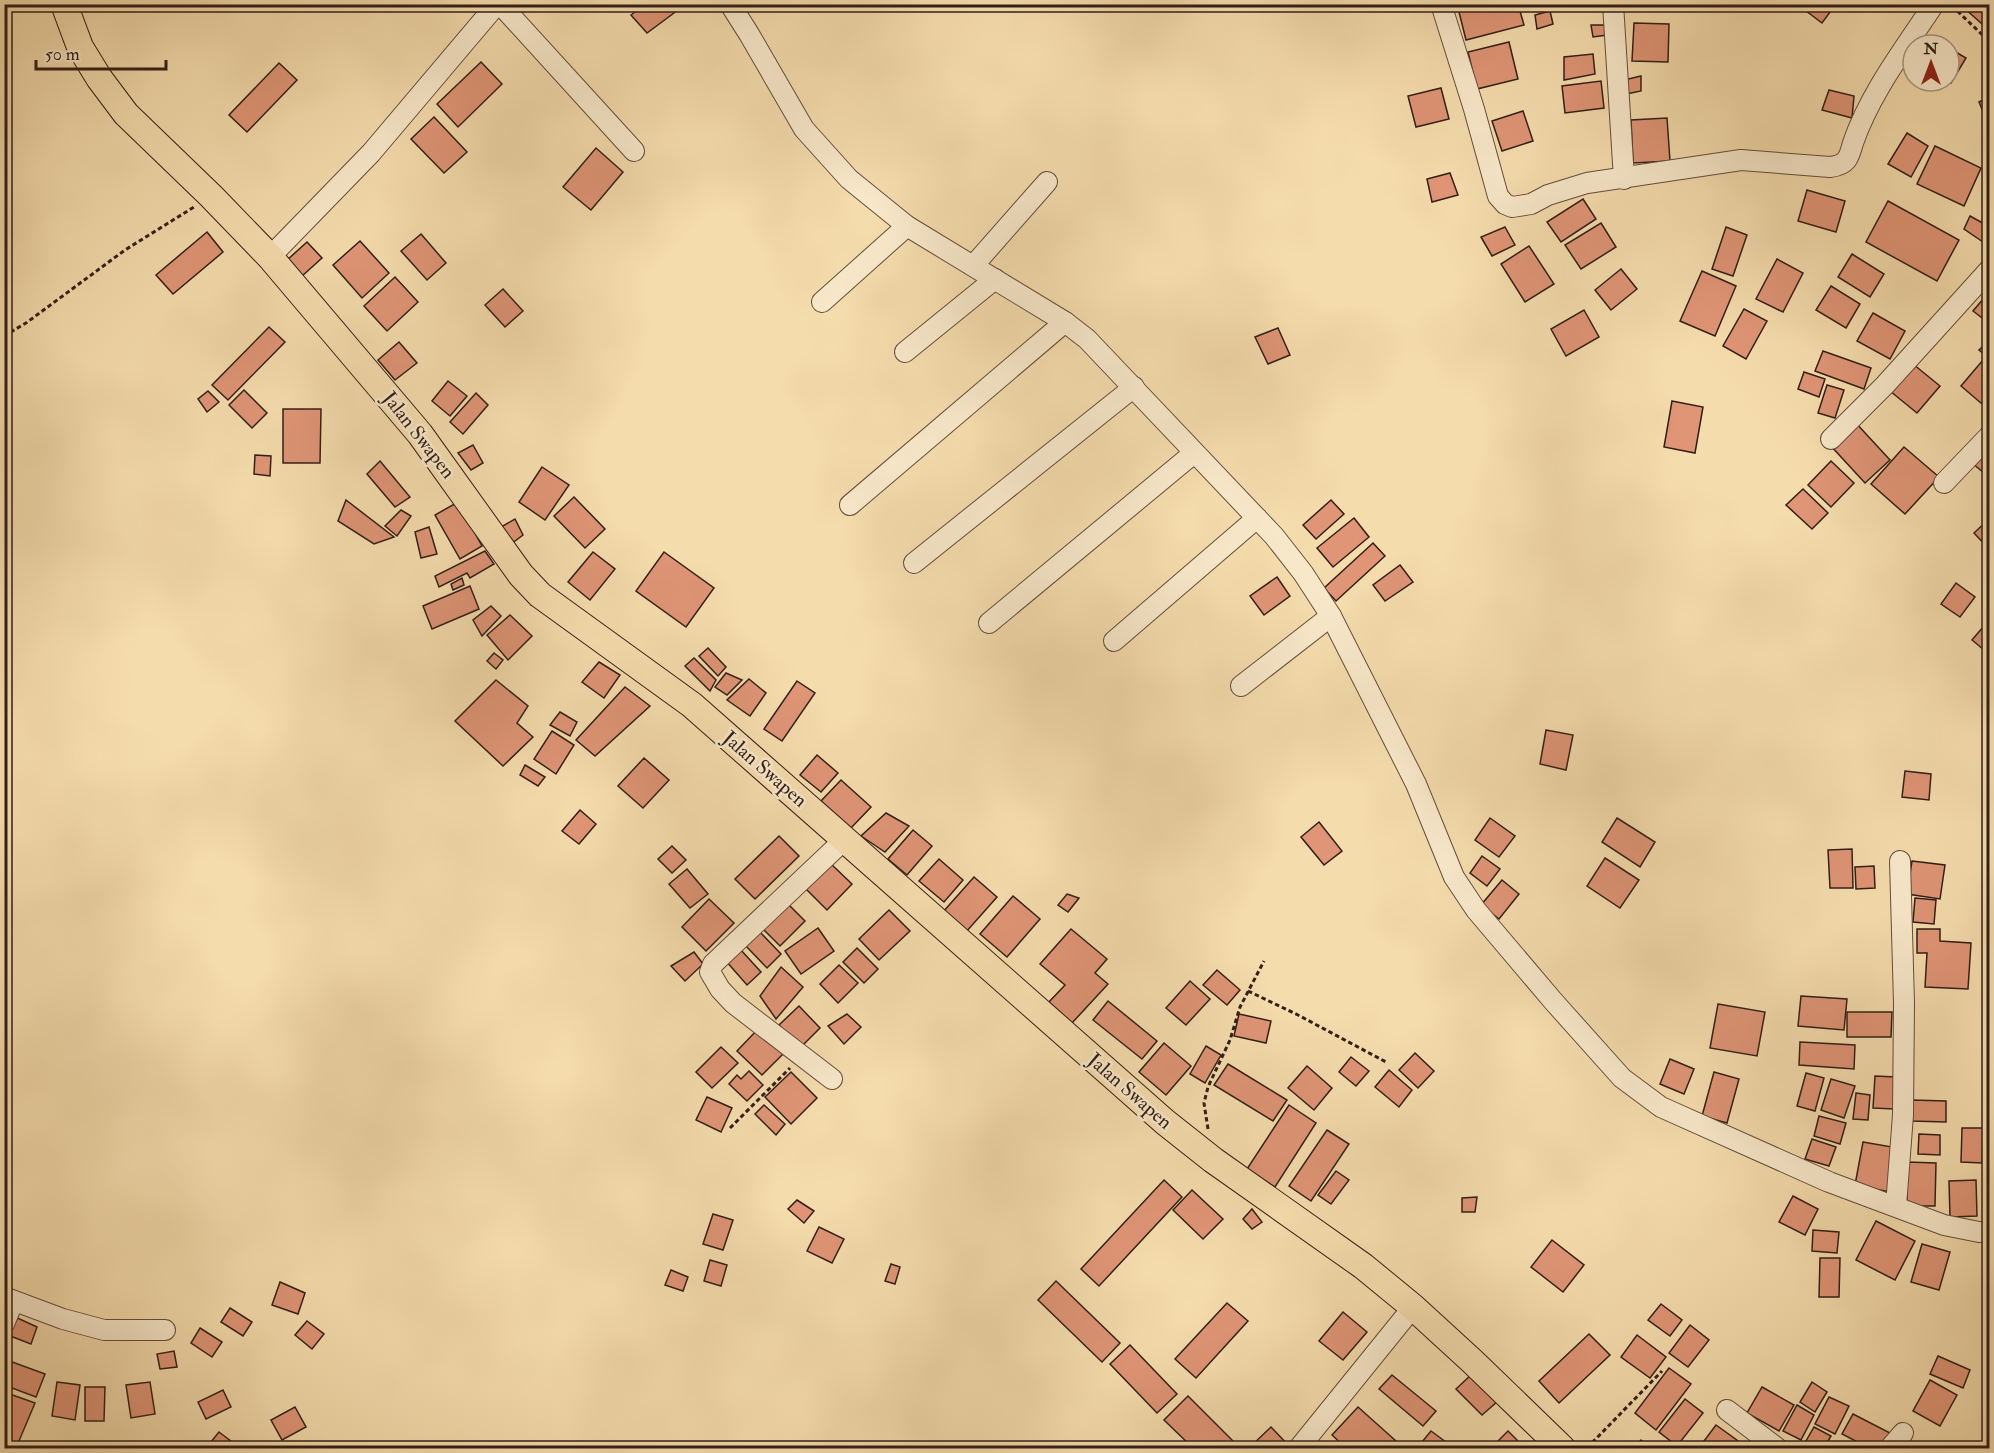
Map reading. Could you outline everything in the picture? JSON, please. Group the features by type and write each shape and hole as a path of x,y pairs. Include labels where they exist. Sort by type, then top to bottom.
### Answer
{"main road":[{"name":"Jalan Swapen","path":"64,4 80,47 99,78 126,114 270,257 420,434 521,575 540,595 692,705 1156,1114 1213,1160 1363,1266 1413,1307 1562,1449"}],"street":[{"path":"270,257 371,153 499,4 634,151"},
{"path":"730,4 804,129 849,179 907,226 1065,322 1087,339 1274,536 1303,573 1331,616 1416,784 1454,878 1476,910 1622,1078 1661,1107 1829,1182 1944,1225 1989,1232"},
{"path":"1441,4 1498,196 1512,207 1531,204 1548,195 1587,183 1741,160 1830,167 1843,164 1848,160 1874,98 1934,4"},
{"path":"1613,4 1624,179"},
{"path":"973,266 1047,182"},
{"path":"822,302 907,226"},
{"path":"1831,439 1885,385 1989,269"},
{"path":"905,352 995,279"},
{"path":"850,505 1065,322"},
{"path":"914,562 1134,387"},
{"path":"1944,483 1989,435"},
{"path":"989,623 1194,453"},
{"path":"1114,641 1257,518"},
{"path":"1241,686 1331,616"},
{"path":"831,1079 733,1003 720,989 710,972 713,964 844,840"},
{"path":"1896,1206 1903,1115 1904,1004 1900,861"},
{"path":"4,1324 9,1300 63,1319 104,1330 165,1330"},
{"path":"1299,1449 1413,1307"},
{"path":"1727,1410 1777,1449"},
{"path":"1890,1449 1904,1433"}],"path":[{"path":"1951,4 1989,42"},
{"path":"4,336 26,323 125,250 211,196"},
{"path":"1213,1160 1204,1103 1208,1087 1230,1040 1240,1007 1264,961"},
{"path":"1248,992 1298,1015 1386,1062"},
{"path":"730,1128 800,1055"},
{"path":"1587,1449 1662,1371"}],"building":[{"path":"645,4 686,4 647,33 631,15"},
{"path":"1457,4 1518,4 1524,25 1466,40"},
{"path":"1797,4 1836,4 1822,23"},
{"path":"1966,4 1990,4 1990,31 1963,7"},
{"path":"1550,11 1553,24 1537,29 1535,15"},
{"path":"1634,23 1669,24 1668,62 1632,61"},
{"path":"1591,25 1607,25 1607,35 1593,37"},
{"path":"1509,42 1518,79 1477,89 1468,52"},
{"path":"1593,54 1595,74 1564,80 1564,57"},
{"path":"1961,55 1966,58 1961,66"},
{"path":"481,62 502,84 458,127 437,104"},
{"path":"279,63 297,80 247,132 229,115"},
{"path":"1641,76 1641,91 1626,94 1624,80"},
{"path":"1601,81 1604,108 1565,113 1562,86"},
{"path":"1441,88 1449,119 1416,127 1408,96"},
{"path":"1829,90 1854,96 1852,118 1822,110"},
{"path":"1990,97 1990,129 1979,102"},
{"path":"1523,111 1533,141 1502,151 1492,121"},
{"path":"434,117 467,152 444,173 411,139"},
{"path":"1667,118 1670,161 1633,163 1631,120"},
{"path":"1907,133 1928,146 1911,177 1888,164"},
{"path":"1935,146 1981,168 1964,206 1917,184"},
{"path":"596,148 623,172 591,210 563,187"},
{"path":"1450,173 1458,195 1432,202 1427,179"},
{"path":"1807,190 1845,201 1836,232 1798,221"},
{"path":"1583,199 1596,219 1561,242 1547,222"},
{"path":"1888,201 1959,240 1937,281 1866,242"},
{"path":"1970,216 1990,227 1990,237 1986,244 1964,229"},
{"path":"1601,223 1616,247 1581,269 1565,245"},
{"path":"1505,227 1515,245 1492,256 1481,237"},
{"path":"1726,227 1747,235 1733,276 1712,269"},
{"path":"207,232 223,252 173,294 156,275"},
{"path":"421,234 446,263 427,280 401,251"},
{"path":"360,241 389,273 362,298 333,265"},
{"path":"307,242 322,258 301,277 286,261"},
{"path":"1529,246 1554,284 1525,302 1501,264"},
{"path":"1852,254 1884,274 1870,297 1838,277"},
{"path":"1777,259 1803,273 1783,312 1756,299"},
{"path":"1621,269 1637,289 1611,310 1595,290"},
{"path":"1702,271 1736,286 1715,336 1680,321"},
{"path":"395,277 418,302 387,331 364,306"},
{"path":"1831,286 1860,304 1846,328 1816,310"},
{"path":"503,289 523,311 505,327 485,305"},
{"path":"1990,291 1990,324 1973,311"},
{"path":"1744,309 1767,321 1746,359 1723,346"},
{"path":"1584,310 1599,337 1566,356 1551,329"},
{"path":"1873,313 1905,331 1890,359 1857,341"},
{"path":"269,327 285,342 228,400 212,385"},
{"path":"1278,328 1290,355 1268,364 1255,337"},
{"path":"1990,340 1990,359 1979,350"},
{"path":"399,342 417,363 395,380 378,360"},
{"path":"1823,351 1871,368 1864,389 1815,371"},
{"path":"1983,360 1990,366 1990,407 1988,409 1961,386"},
{"path":"1913,364 1940,386 1917,413 1890,391"},
{"path":"1804,372 1825,379 1819,397 1798,389"},
{"path":"448,381 467,396 450,416 432,401"},
{"path":"1827,385 1844,390 1835,418 1818,413"},
{"path":"244,390 267,413 252,428 229,405"},
{"path":"208,391 219,402 207,412 198,399"},
{"path":"476,393 488,405 463,434 450,422"},
{"path":"1672,401 1703,407 1695,453 1664,447"},
{"path":"283,409 321,409 320,463 283,463"},
{"path":"1855,422 1890,460 1865,483 1830,445"},
{"path":"473,445 483,463 471,470 458,453"},
{"path":"1990,445 1990,478 1972,463"},
{"path":"1904,447 1939,477 1905,514 1871,484"},
{"path":"255,455 271,456 270,476 254,474"},
{"path":"380,461 410,497 395,507 367,474"},
{"path":"1831,461 1854,483 1831,507 1808,485"},
{"path":"542,467 569,485 545,520 519,502"},
{"path":"1803,489 1828,513 1812,529 1786,505"},
{"path":"574,497 605,529 585,548 554,516"},
{"path":"346,500 394,537 374,544 338,521"},
{"path":"1331,500 1344,514 1316,539 1303,525"},
{"path":"458,502 482,546 460,559 435,515"},
{"path":"401,510 411,516 397,536 385,526"},
{"path":"1354,518 1369,537 1333,567 1317,548"},
{"path":"1990,518 1990,550 1974,533"},
{"path":"515,519 523,535 511,544 501,527"},
{"path":"429,527 437,554 421,558 415,532"},
{"path":"1373,543 1385,556 1336,601 1324,588"},
{"path":"485,551 494,564 470,578 467,573 439,587 435,576"},
{"path":"593,552 615,569 590,600 568,582"},
{"path":"664,552 714,588 686,627 636,591"},
{"path":"1400,565 1413,582 1385,601 1373,585"},
{"path":"1277,577 1290,596 1264,615 1250,596"},
{"path":"462,578 464,585 453,590 451,584"},
{"path":"1956,583 1975,597 1960,617 1941,604"},
{"path":"470,586 479,609 432,629 423,606"},
{"path":"491,606 501,616 482,636 473,620"},
{"path":"510,615 532,636 508,660 487,635"},
{"path":"1990,619 1990,655 1972,640"},
{"path":"708,648 726,667 718,676 699,656"},
{"path":"494,653 503,660 496,669 487,661"},
{"path":"694,658 716,680 710,691 685,666"},
{"path":"599,662 620,675 604,698 582,682"},
{"path":"726,673 742,680 727,695 715,687"},
{"path":"749,679 766,693 750,716 727,700"},
{"path":"496,680 528,706 517,723 533,737 503,766 455,721"},
{"path":"797,681 815,693 782,741 764,729"},
{"path":"625,687 650,706 595,756 576,740"},
{"path":"560,712 577,722 570,736 550,725"},
{"path":"1546,730 1573,735 1566,770 1540,764"},
{"path":"552,731 574,745 556,774 534,759"},
{"path":"817,755 838,773 821,792 800,775"},
{"path":"644,758 669,780 643,808 618,786"},
{"path":"525,765 545,777 538,786 520,775"},
{"path":"1905,771 1931,774 1929,800 1902,797"},
{"path":"841,780 871,807 851,828 821,801"},
{"path":"580,810 596,824 579,844 562,831"},
{"path":"886,813 909,826 885,852 861,836"},
{"path":"1490,818 1515,836 1499,857 1475,840"},
{"path":"1617,818 1655,842 1640,867 1602,842"},
{"path":"1319,822 1342,851 1324,865 1301,837"},
{"path":"913,830 932,846 907,875 888,859"},
{"path":"779,836 799,856 755,899 735,879"},
{"path":"672,846 686,860 672,873 658,859"},
{"path":"1852,849 1853,888 1830,888 1828,850"},
{"path":"1482,856 1500,869 1487,886 1470,873"},
{"path":"1605,858 1639,880 1620,908 1587,886"},
{"path":"939,859 963,880 944,902 919,881"},
{"path":"1912,861 1945,865 1940,899 1907,894"},
{"path":"830,863 852,884 827,910 805,888"},
{"path":"1874,866 1875,888 1856,889 1855,867"},
{"path":"687,869 708,894 690,908 669,884"},
{"path":"974,877 997,897 966,932 943,912"},
{"path":"1502,880 1519,894 1499,919 1481,905"},
{"path":"1067,894 1079,898 1068,912 1058,905"},
{"path":"1013,896 1040,919 1007,957 980,934"},
{"path":"1915,898 1936,900 1934,924 1913,922"},
{"path":"709,899 734,923 706,951 682,927"},
{"path":"784,900 805,921 780,946 759,925"},
{"path":"889,910 910,931 879,960 859,939"},
{"path":"818,928 834,951 801,974 785,951"},
{"path":"1071,929 1107,959 1095,973 1108,984 1072,1023 1049,1002 1065,985 1040,964"},
{"path":"1917,929 1940,929 1940,941 1971,943 1968,989 1925,987 1927,953 1917,953"},
{"path":"759,931 781,954 767,968 745,945"},
{"path":"857,948 878,969 864,983 843,962"},
{"path":"740,949 761,972 747,985 726,961"},
{"path":"694,952 703,964 685,981 671,966"},
{"path":"839,965 858,983 838,1003 820,984"},
{"path":"781,967 803,987 776,1019 760,996"},
{"path":"1217,970 1240,990 1227,1005 1203,985"},
{"path":"1190,981 1210,999 1186,1025 1166,1008"},
{"path":"1801,996 1847,999 1844,1030 1798,1026"},
{"path":"1108,1001 1157,1041 1142,1059 1093,1020"},
{"path":"1718,1004 1765,1012 1757,1056 1710,1048"},
{"path":"799,1006 820,1028 801,1047 779,1025"},
{"path":"1847,1012 1892,1012 1891,1037 1847,1037"},
{"path":"847,1014 861,1027 844,1044 828,1026"},
{"path":"1239,1014 1271,1021 1266,1043 1234,1036"},
{"path":"759,1028 784,1053 762,1075 737,1051"},
{"path":"1800,1042 1855,1045 1854,1069 1799,1065"},
{"path":"1164,1043 1191,1066 1166,1095 1139,1072"},
{"path":"1206,1046 1221,1055 1205,1083 1190,1074"},
{"path":"721,1047 738,1063 712,1088 696,1072"},
{"path":"1415,1053 1434,1071 1418,1088 1399,1070"},
{"path":"1351,1057 1369,1071 1356,1086 1339,1072"},
{"path":"1670,1059 1694,1069 1684,1094 1660,1084"},
{"path":"1228,1064 1287,1100 1273,1121 1214,1085"},
{"path":"1307,1066 1332,1088 1314,1110 1288,1088"},
{"path":"1389,1070 1412,1090 1399,1107 1375,1087"},
{"path":"749,1071 763,1085 747,1101 729,1084 737,1075 741,1079"},
{"path":"791,1072 817,1098 791,1124 765,1097"},
{"path":"1714,1072 1739,1079 1727,1123 1702,1116"},
{"path":"1806,1073 1824,1078 1815,1111 1797,1106"},
{"path":"1875,1076 1896,1077 1894,1109 1873,1108"},
{"path":"1831,1079 1855,1086 1844,1118 1821,1110"},
{"path":"1856,1093 1870,1095 1868,1120 1853,1119"},
{"path":"707,1097 732,1108 721,1132 696,1120"},
{"path":"1912,1100 1946,1101 1946,1122 1911,1121"},
{"path":"764,1105 785,1124 776,1135 755,1114"},
{"path":"1289,1105 1316,1123 1275,1187 1247,1169"},
{"path":"1819,1116 1846,1123 1840,1144 1814,1136"},
{"path":"1962,1128 1983,1128 1982,1163 1961,1162"},
{"path":"1327,1130 1349,1144 1311,1201 1289,1186"},
{"path":"1919,1134 1940,1135 1940,1155 1918,1154"},
{"path":"1812,1139 1836,1147 1829,1166 1805,1159"},
{"path":"1863,1142 1898,1148 1890,1192 1855,1185"},
{"path":"1907,1162 1936,1163 1935,1206 1907,1206"},
{"path":"1336,1171 1349,1180 1331,1204 1318,1195"},
{"path":"1164,1180 1182,1197 1099,1286 1081,1269"},
{"path":"1976,1180 1977,1216 1950,1217 1949,1181"},
{"path":"1192,1190 1223,1219 1203,1239 1173,1210"},
{"path":"1793,1196 1818,1209 1805,1235 1779,1222"},
{"path":"1477,1197 1475,1212 1462,1212 1462,1198"},
{"path":"797,1200 814,1211 804,1223 788,1209"},
{"path":"1252,1209 1262,1222 1252,1229 1243,1219"},
{"path":"713,1214 733,1220 723,1250 703,1244"},
{"path":"1876,1221 1915,1241 1895,1280 1856,1260"},
{"path":"819,1227 844,1239 832,1263 807,1251"},
{"path":"1813,1230 1839,1232 1837,1253 1812,1251"},
{"path":"1552,1240 1584,1265 1563,1292 1531,1267"},
{"path":"1922,1244 1950,1252 1939,1290 1911,1282"},
{"path":"1986,1255 1990,1255 1990,1295 1983,1295"},
{"path":"1820,1258 1840,1258 1839,1297 1819,1297"},
{"path":"710,1260 727,1265 721,1286 704,1281"},
{"path":"891,1264 900,1267 895,1284 885,1281"},
{"path":"671,1270 688,1277 683,1291 665,1285"},
{"path":"1056,1281 1120,1343 1102,1362 1038,1300"},
{"path":"280,1282 305,1293 298,1314 272,1305"},
{"path":"1227,1303 1248,1321 1196,1378 1175,1359"},
{"path":"1661,1304 1682,1320 1670,1336 1648,1320"},
{"path":"230,1308 252,1322 243,1336 221,1322"},
{"path":"1343,1312 1367,1332 1343,1360 1319,1341"},
{"path":"13,1316 37,1327 31,1344 5,1334"},
{"path":"307,1321 324,1334 312,1349 295,1335"},
{"path":"1690,1325 1709,1340 1688,1367 1669,1353"},
{"path":"200,1328 222,1342 212,1357 191,1343"},
{"path":"1589,1334 1610,1355 1559,1403 1539,1381"},
{"path":"1637,1335 1666,1357 1650,1378 1621,1357"},
{"path":"1130,1345 1177,1394 1157,1413 1110,1364"},
{"path":"174,1351 177,1367 160,1369 157,1354"},
{"path":"1938,1356 1970,1370 1963,1388 1930,1374"},
{"path":"4,1359 45,1374 36,1397 4,1385"},
{"path":"1669,1368 1691,1384 1656,1430 1635,1413"},
{"path":"1472,1374 1498,1401 1482,1415 1456,1389"},
{"path":"1392,1375 1436,1411 1423,1426 1379,1389"},
{"path":"1930,1380 1957,1395 1940,1426 1913,1411"},
{"path":"57,1382 80,1385 75,1420 52,1416"},
{"path":"150,1382 155,1414 131,1418 126,1385"},
{"path":"1812,1382 1827,1392 1815,1412 1800,1402"},
{"path":"85,1387 105,1387 104,1421 85,1421"},
{"path":"1762,1387 1794,1405 1779,1431 1747,1413"},
{"path":"223,1390 231,1407 206,1419 198,1402"},
{"path":"4,1392 35,1403 16,1448 4,1448"},
{"path":"1188,1396 1239,1447 1193,1448 1164,1420"},
{"path":"1829,1397 1849,1406 1835,1434 1815,1424"},
{"path":"1685,1399 1703,1413 1677,1446 1659,1432"},
{"path":"1797,1405 1814,1415 1801,1440 1783,1431"},
{"path":"295,1407 306,1427 282,1440 271,1420"},
{"path":"1358,1407 1396,1441 1389,1448 1346,1448 1332,1435"},
{"path":"1853,1414 1892,1434 1884,1448 1869,1448 1842,1434"},
{"path":"1716,1425 1748,1448 1706,1448 1701,1445"},
{"path":"1271,1427 1291,1448 1249,1448"},
{"path":"1814,1427 1831,1436 1824,1448 1802,1448"},
{"path":"1431,1431 1454,1448 1417,1448"},
{"path":"1508,1431 1525,1448 1491,1448"},
{"path":"219,1432 240,1448 206,1448"},
{"path":"1641,1440 1650,1448 1634,1448"}]}
